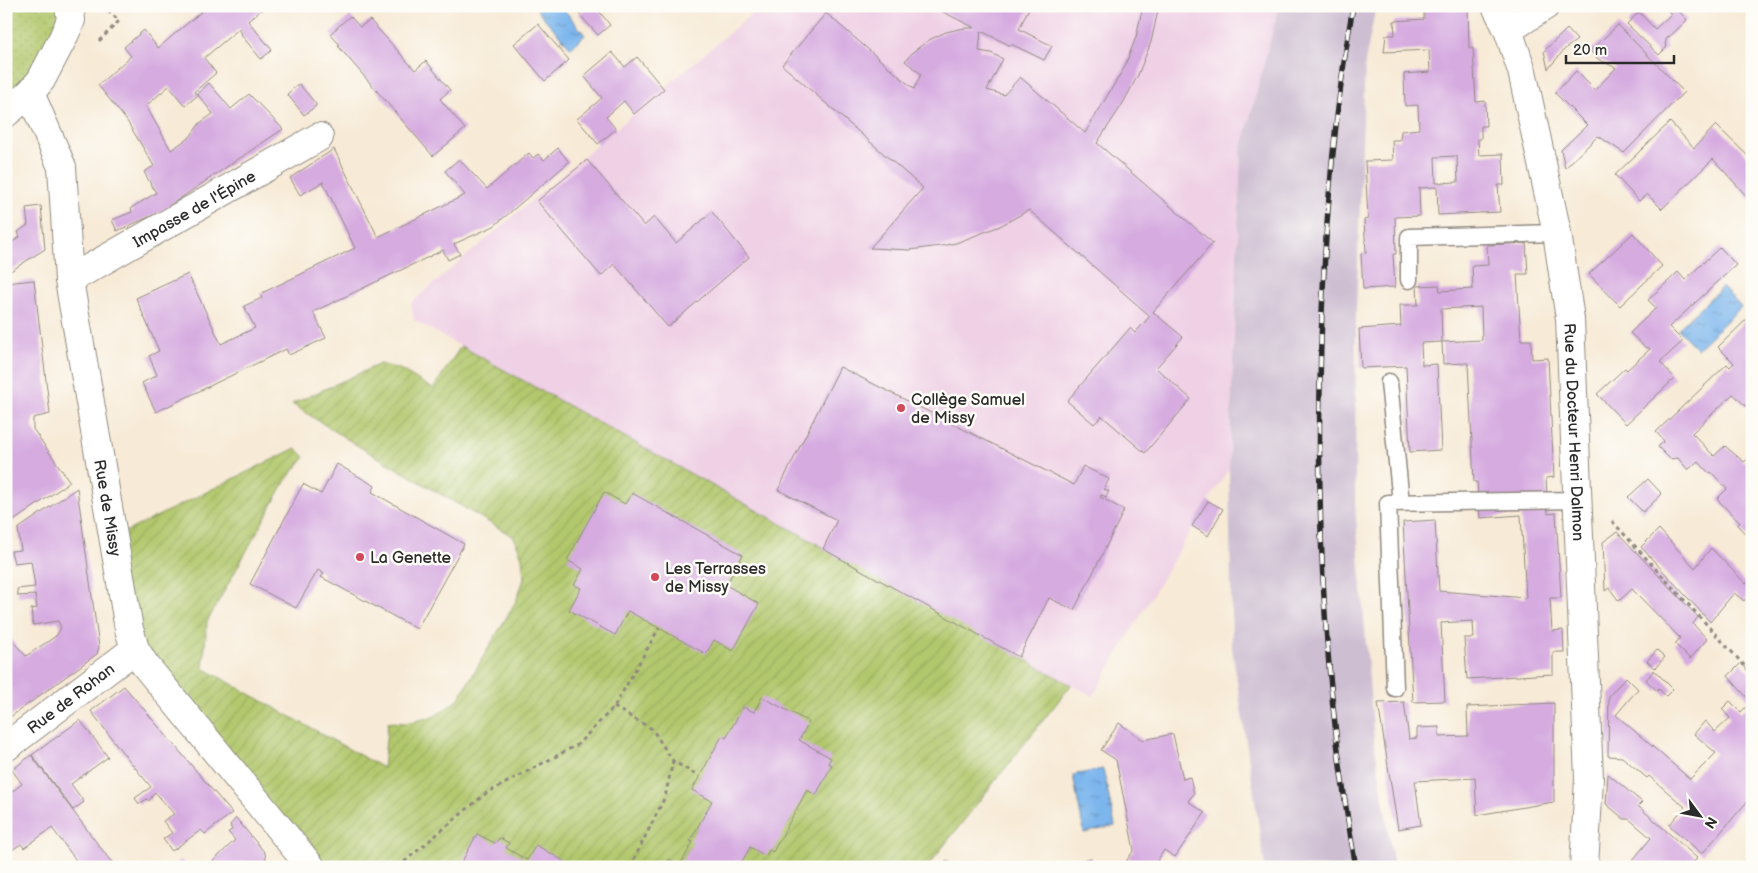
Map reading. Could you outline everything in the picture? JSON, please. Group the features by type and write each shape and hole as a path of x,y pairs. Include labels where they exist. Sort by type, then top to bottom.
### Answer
{"street":[{"path":"6,113 30,93 41,80 71,20 69,6"},
{"name":"Rue du Docteur Henri Dalmon","path":"1496,6 1508,30 1522,70 1557,233 1570,319 1589,779 1584,867"},
{"path":"1508,30 1545,6"},
{"name":"Rue de Missy","path":"30,93 62,167 69,280 129,629 135,650 144,665 311,867"},
{"name":"Impasse de l'Épine","path":"69,280 319,137"},
{"name":"Rue de Rohan","path":"6,747 135,650"}],"lane":[{"path":"1409,280 1409,236 1557,233"},
{"path":"1390,382 1401,503"},
{"path":"1395,688 1388,503 1578,500"}],"path":[{"path":"1611,520 1752,674"},
{"path":"398,867 486,794 577,745 614,707 659,628"},
{"path":"614,707 652,729 673,761 700,777"},
{"path":"630,867 665,798 673,761"},
{"path":"1741,867 1752,854"}],"shaded area":[{"name":"Collège Samuel de Missy","path":"761,6 1279,6 1241,151 1229,469 1208,501 1093,696 858,569 414,320 411,303"},
{"path":"1279,6 1376,6 1365,62 1356,311 1355,505 1374,742 1394,867 1265,867 1232,648 1229,469 1241,151"}],"green space":[{"path":"6,6 69,6 6,113"},
{"path":"461,346 1071,685 927,867 311,867 145,665 113,538 296,448 305,457 286,480 207,622 203,668 383,768 388,722 407,723 435,716 458,700 516,601 524,579 522,557 514,537 355,444 292,404 380,364 400,369 433,389"}],"water":[{"path":"542,6 561,6 585,35 571,48 537,10"},
{"path":"1722,287 1741,307 1697,349 1678,329"},
{"path":"1103,769 1115,826 1084,833 1073,775"}],"building":[{"path":"208,6 266,6 248,21 272,50 261,59 242,36 240,28 204,58 216,73 194,92 197,94 209,83 231,109 249,94 283,129 160,212 117,231 112,220 132,212 131,208 156,193 144,172 154,166 127,121 98,85 131,56 124,47 144,30 158,48","holes":["169,86 185,106 198,95 213,114 200,123 190,137 171,150 146,106"]},
{"path":"588,6 595,6 610,25 598,35 579,14"},
{"path":"931,6 1030,6 1019,29 1052,46 1044,60 981,31 979,51 991,53 1003,59 987,90 1004,95 1020,77 1085,133 1124,68 1136,37 1143,6 1159,6 1151,42 1138,75 1122,105 1097,143 1213,243 1153,312 1183,337 1156,368 1191,399 1145,453 1102,416 1094,424 1067,401 1130,328 1135,333 1150,316 1029,210 1000,226 956,243 909,250 870,248 923,188 782,65 826,13 914,89 921,74 905,61 914,51 929,40 946,32 964,28 975,28"},
{"path":"1424,6 1468,6 1469,48 1473,48 1476,102 1485,101 1486,126 1481,126 1481,139 1478,139 1479,155 1503,154 1504,185 1498,185 1500,212 1438,215 1437,187 1419,188 1420,216 1395,217 1396,254 1393,254 1395,287 1363,289 1361,254 1366,253 1364,220 1368,219 1365,161 1393,160 1392,140 1400,140 1401,131 1419,129 1418,105 1405,106 1404,74 1430,72 1429,50 1384,52 1386,35 1395,35 1394,21 1424,19","holes":["1457,156 1458,182 1436,183 1435,157"]},
{"path":"1663,6 1680,6 1677,9 1687,20 1669,37 1667,36 1665,45 1667,47 1659,55 1627,24 1639,12 1655,29 1671,14"},
{"path":"350,16 360,27 370,20 415,70 426,61 450,90 440,99 465,129 433,156 338,46 340,45 330,34"},
{"path":"538,24 569,60 545,81 514,44"},
{"path":"1618,25 1684,92 1624,153 1598,136 1565,168 1561,150 1587,125 1555,93 1576,71 1595,90 1616,68 1598,59 1590,51"},
{"path":"1567,29 1577,40 1565,49 1548,69 1544,51"},
{"path":"612,52 625,67 637,57 664,89 634,114 624,101 606,117 616,129 598,144 577,119 602,98 584,76"},
{"path":"299,84 316,104 304,115 287,94"},
{"path":"1670,122 1694,148 1716,125 1752,160 1752,202 1713,159 1662,209 1647,194 1639,201 1615,175"},
{"path":"558,148 569,162 494,226 454,244 460,254 448,260 443,250 313,312 326,338 289,355 286,349 156,412 142,383 157,375 149,356 159,351 136,298 188,274 221,344 255,328 244,306 262,298 260,294 355,248 323,182 300,195 290,178 334,149 378,237 465,195 445,171 459,159 487,189 529,153 533,158 538,154 544,160"},
{"path":"587,160 644,226 654,217 676,243 712,212 749,257 668,327 614,264 601,276 537,201"},
{"path":"41,206 45,249 6,274 6,246 20,237 18,232 28,225 26,208"},
{"path":"1633,233 1662,266 1620,306 1589,274"},
{"path":"1526,243 1528,274 1517,274 1521,340 1531,340 1532,359 1548,358 1554,477 1546,478 1548,514 1556,513 1561,598 1550,598 1552,631 1563,630 1564,652 1553,652 1553,674 1467,679 1464,638 1474,638 1473,621 1441,623 1445,701 1413,702 1403,522 1435,520 1439,591 1526,598 1521,515 1480,518 1477,482 1474,482 1468,363 1443,364 1442,342 1421,343 1422,365 1437,364 1441,450 1410,452 1406,366 1361,368 1359,329 1401,326 1400,305 1418,305 1417,286 1439,285 1440,291 1473,289 1472,266 1488,265 1487,245","holes":["1481,307 1482,340 1442,342 1441,309"]},
{"path":"1720,247 1736,265 1669,327 1683,341 1660,362 1675,378 1626,424 1597,394 1625,368 1627,370 1650,349 1646,348 1630,333 1656,308 1648,300 1678,272 1685,280"},
{"path":"34,280 50,414 33,418 33,429 70,482 9,524 6,520 6,305 8,305 6,283"},
{"path":"1752,314 1752,412 1733,394 1692,433 1714,456 1725,446 1744,462 1748,459 1752,463 1752,541 1737,525 1740,523 1717,499 1727,489 1698,461 1688,470 1678,458 1670,459 1658,447 1664,441 1656,432 1727,364 1730,367 1734,363 1718,347"},
{"path":"840,367 1074,485 1083,466 1109,479 1104,489 1109,491 1106,497 1101,495 1100,497 1124,510 1102,555 1074,610 1049,598 1019,657 823,549 837,520 778,490"},
{"name":"La Genette","path":"337,464 375,486 372,492 464,544 417,629 321,577 324,574 318,570 296,608 250,584 303,484 321,494"},
{"path":"1648,479 1662,494 1643,512 1628,497"},
{"path":"77,488 99,647 97,654 6,720 6,634 26,656 56,636 61,628 58,621 33,625 31,609 37,608 35,595 18,596 17,589 35,587 31,561 14,563 11,551 21,550 18,529"},
{"name":"Les Terrasses de Missy","path":"604,492 625,504 632,493 743,555 726,585 759,604 733,651 714,640 706,654 628,611 615,635 569,610 581,588 574,585 583,569 567,560"},
{"path":"1208,501 1223,509 1208,536 1192,526"},
{"path":"1659,529 1695,568 1711,548 1746,584 1752,579 1752,591 1744,601 1734,593 1710,622 1641,547"},
{"path":"1617,532 1698,617 1693,624 1707,639 1690,659 1675,644 1680,638 1632,589 1619,601 1609,588 1605,591 1603,542"},
{"path":"1657,650 1665,657 1655,668 1647,661"},
{"path":"1741,663 1752,675 1752,796 1702,854 1669,825 1685,807 1649,776 1647,778 1622,757 1608,756 1609,696 1626,677 1638,689 1616,715 1690,779 1716,753 1694,734 1705,721 1715,732 1730,718 1722,709 1730,701 1741,712 1751,702 1728,676"},
{"path":"1654,670 1673,689 1666,696 1659,689 1657,691 1646,680"},
{"path":"124,686 232,813 205,834 201,830 172,851 163,839 172,833 163,821 174,814 155,792 149,801 147,799 139,804 135,798 151,787 91,711"},
{"path":"762,697 809,722 799,740 831,758 828,763 832,765 816,795 807,790 773,852 769,850 766,856 750,847 739,867 665,867 669,859 680,865 693,842 690,841 712,801 692,790 722,736 726,738 743,707 754,712"},
{"path":"1404,702 1409,739 1417,738 1417,728 1439,727 1439,737 1468,736 1467,707 1554,703 1554,802 1477,815 1475,778 1415,781 1421,825 1398,829 1378,703"},
{"path":"80,720 108,757 71,784 84,802 73,810 32,755"},
{"path":"1119,723 1143,740 1173,734 1183,779 1190,777 1194,794 1188,801 1205,813 1175,857 1164,850 1157,861 1165,867 1122,867 1134,850 1116,760 1101,750"},
{"path":"31,755 115,867 81,867 52,828 24,848 21,844 6,854 6,796 22,784 12,770"},
{"path":"1608,774 1642,802 1638,806 1697,858 1690,867 1627,867 1651,838 1629,819 1624,819 1606,804"},
{"path":"236,818 265,853 267,867 207,867 235,840 228,832 232,830 230,825"},
{"path":"477,834 495,843 500,838 509,843 506,848 527,860 536,845 574,867 459,867"},
{"path":"1091,858 1093,867 1056,867 1056,866"},
{"path":"181,860 187,867 172,867"},
{"path":"947,860 955,867 942,867"}],"railway":[{"path":"1353,6 1345,53 1329,196 1321,339 1319,447 1322,568 1331,688 1346,808 1356,867"}],"place":[{"name":"Collège Samuel de Missy","path":"901,408"},
{"name":"La Genette","path":"360,557"},
{"name":"Les Terrasses de Missy","path":"655,577"}]}
